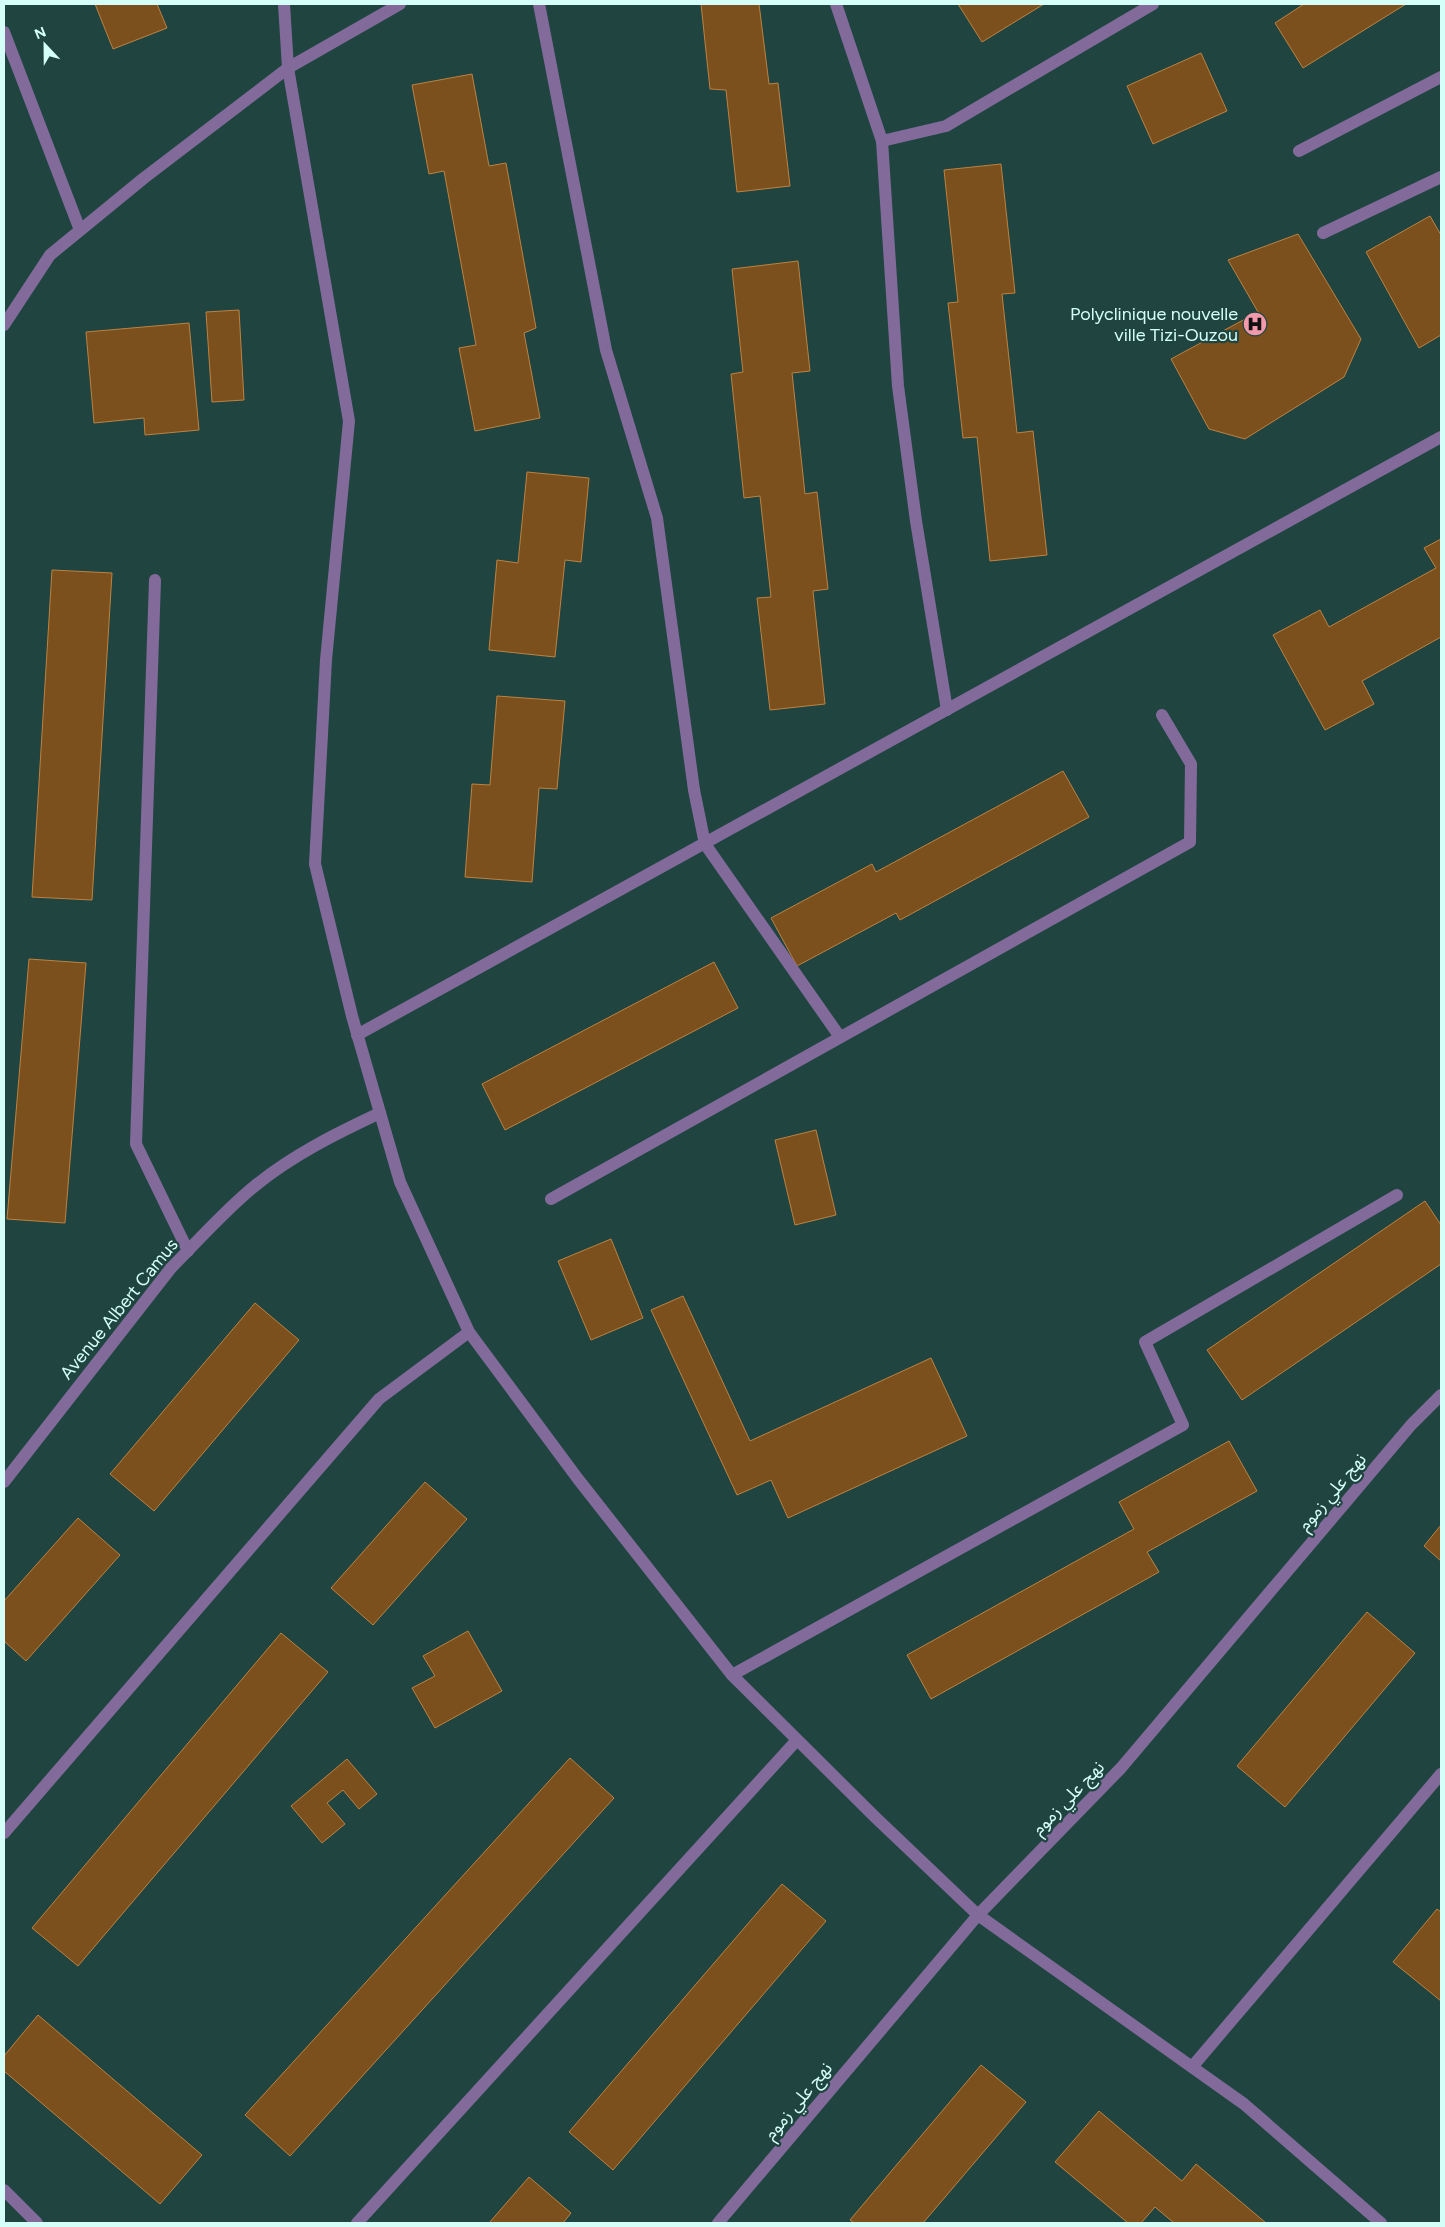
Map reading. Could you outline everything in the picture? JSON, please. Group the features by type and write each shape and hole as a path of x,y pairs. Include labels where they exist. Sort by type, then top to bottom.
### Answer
{"street":[{"path":"284,4 288,68 349,421 326,660 315,864 358,1035 400,1182 470,1332 578,1479 732,1675 798,1740 978,1915 1244,2104 1381,2223"},
{"path":"4,325 50,255 144,178 288,68 400,4"},
{"path":"539,4 606,350 657,518 694,790 705,844 840,1037"},
{"path":"836,4 882,141 898,386 916,521 947,710"},
{"path":"882,141 946,126 1153,4"},
{"path":"4,32 80,230"},
{"path":"1299,151 1441,77"},
{"path":"1323,232 1441,177"},
{"path":"358,1035 1441,437"},
{"path":"155,580 136,1144 188,1251"},
{"path":"551,1199 1190,842 1191,764 1162,715"},
{"name":"Avenue Albert Camus","path":"4,1482 171,1268 188,1251 256,1185 325,1139 380,1113"},
{"path":"732,1675 1183,1425 1145,1342 1397,1195"},
{"path":"4,1833 379,1399 470,1332"},
{"name":"نهج علي زموم","path":"718,2223 978,1915 1121,1768 1411,1426 1441,1395"},
{"path":"357,2223 798,1740"},
{"path":"1192,2067 1441,1774"},
{"path":"4,2190 37,2223"}],"building":[{"path":"95,4 157,4 167,28 113,49"},
{"path":"701,4 759,4 769,84 778,83 790,186 737,192 726,90 710,89"},
{"path":"958,4 1044,4 982,42"},
{"path":"1304,4 1406,4 1303,68 1275,23"},
{"path":"1201,53 1227,111 1153,144 1127,86"},
{"path":"472,74 489,166 506,163 536,328 524,333 540,418 475,431 459,348 476,345 444,171 429,174 412,85"},
{"path":"1001,164 1015,293 1002,294 1017,433 1033,431 1047,555 990,561 977,437 963,438 948,303 958,302 944,170"},
{"path":"1430,216 1441,235 1441,335 1419,348 1366,252"},
{"path":"1298,234 1361,339 1344,377 1245,439 1209,429 1171,359 1258,312 1228,260"},
{"path":"798,261 810,371 792,373 805,494 817,492 828,589 813,591 825,704 770,710 757,598 771,597 760,496 744,498 731,374 743,372 732,269"},
{"path":"239,310 244,400 212,402 206,312"},
{"path":"189,323 199,430 145,435 144,418 94,423 86,332"},
{"path":"527,472 589,478 581,562 565,560 555,657 489,650 497,560 518,563"},
{"path":"1441,539 1441,637 1362,681 1374,704 1325,730 1273,635 1320,610 1329,627 1436,568 1424,548"},
{"path":"52,570 112,573 92,900 32,897"},
{"path":"497,696 565,701 557,789 539,788 532,882 465,877 472,784 490,785"},
{"path":"1063,771 1089,817 900,920 896,913 797,966 771,918 872,864 876,872"},
{"path":"29,959 86,963 65,1223 7,1219"},
{"path":"714,962 738,1008 505,1130 482,1084"},
{"path":"816,1130 836,1215 795,1225 775,1140"},
{"path":"1425,1201 1441,1225 1441,1264 1242,1400 1207,1350"},
{"path":"611,1239 643,1318 591,1340 558,1261"},
{"path":"683,1296 750,1441 931,1358 967,1436 788,1518 771,1480 737,1495 651,1310"},
{"path":"255,1303 299,1340 154,1511 110,1474"},
{"path":"1229,1441 1257,1491 1147,1552 1159,1572 931,1699 907,1655 1134,1529 1119,1502"},
{"path":"425,1482 467,1519 373,1625 331,1588"},
{"path":"78,1518 120,1555 26,1661 4,1641 4,1601"},
{"path":"1441,1525 1441,1561 1424,1546"},
{"path":"1367,1612 1415,1653 1285,1807 1237,1766"},
{"path":"468,1631 502,1691 435,1728 412,1688 435,1676 423,1656"},
{"path":"281,1633 328,1672 78,1966 32,1928"},
{"path":"570,1758 614,1798 290,2156 245,2115"},
{"path":"347,1759 377,1794 359,1809 343,1790 327,1803 345,1824 322,1843 291,1806"},
{"path":"782,1884 826,1921 613,2170 569,2132"},
{"path":"1437,1909 1441,1912 1441,2001 1393,1962"},
{"path":"38,2015 202,2155 160,2204 4,2071 4,2056"},
{"path":"981,2065 1026,2102 923,2223 854,2223 850,2220"},
{"path":"1099,2111 1182,2181 1196,2164 1266,2223 1174,2223 1155,2207 1141,2223 1128,2223 1055,2162"},
{"path":"529,2177 571,2213 563,2223 489,2223"}],"place":[{"name":"Polyclinique nouvelle ville Tizi-Ouzou","path":"1255,324"}]}
